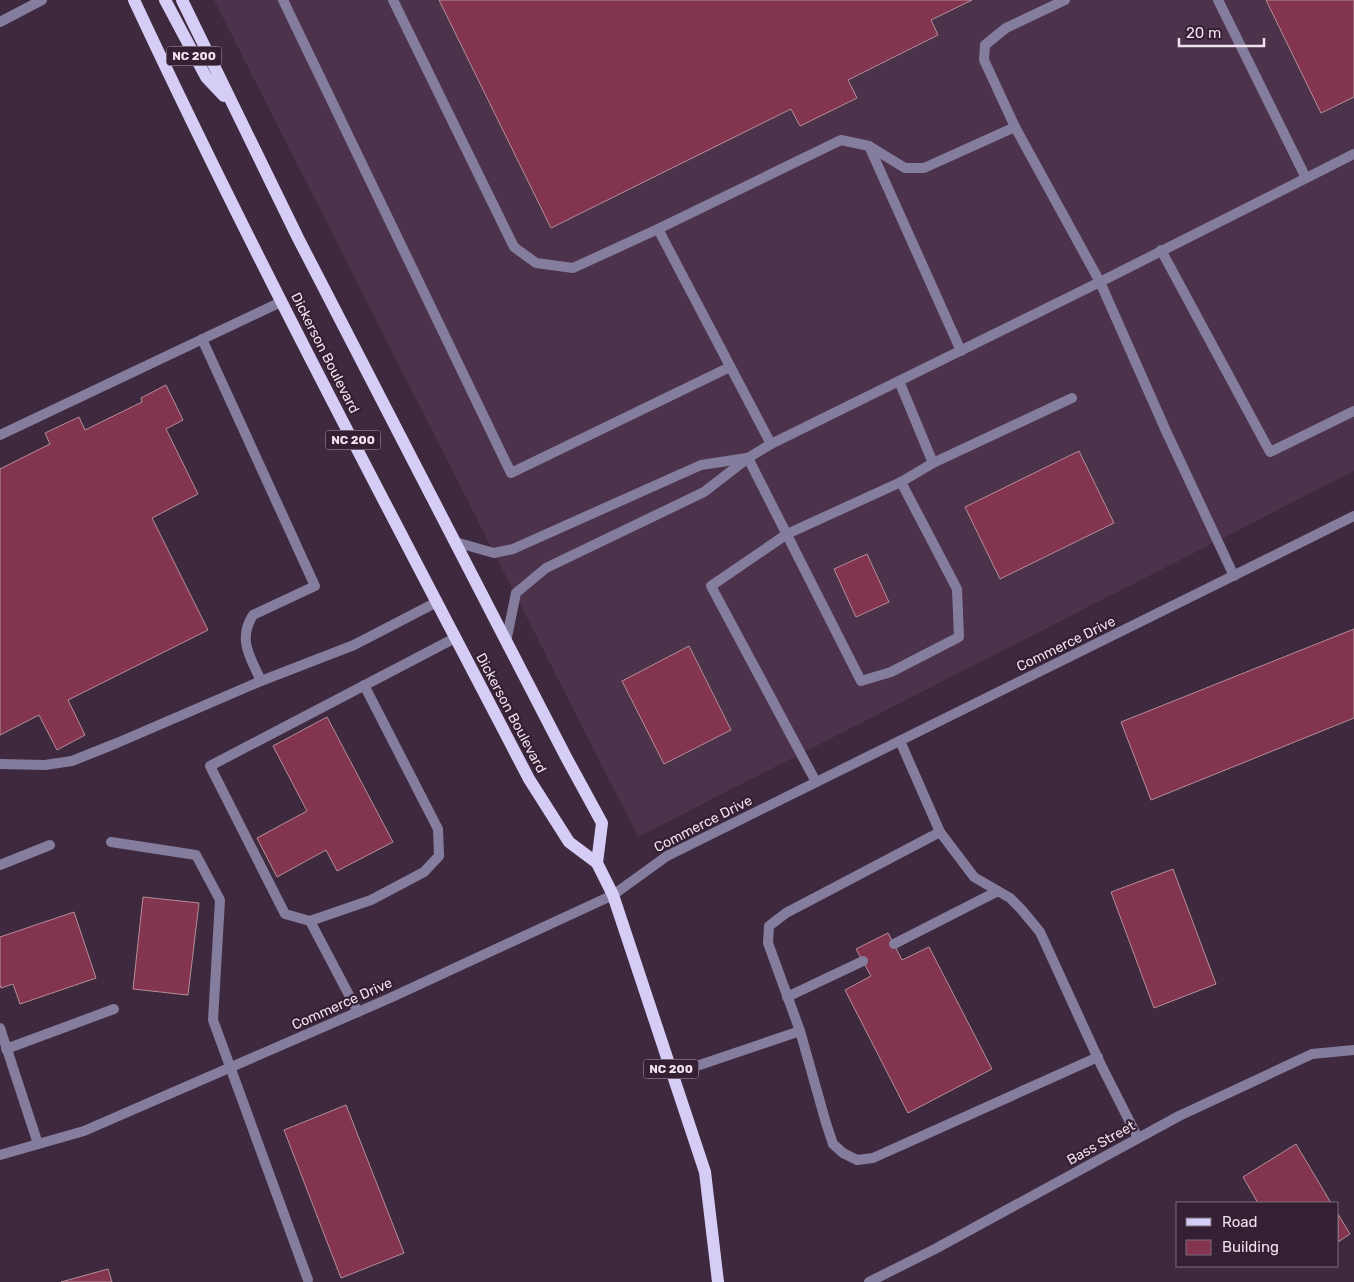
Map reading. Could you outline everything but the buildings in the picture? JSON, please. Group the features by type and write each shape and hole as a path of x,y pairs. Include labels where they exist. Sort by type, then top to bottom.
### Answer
{"main road":[{"name":"Dickerson Boulevard","path":"134,0 180,98 282,302 528,779 569,842 597,863 613,895 705,1172 718,1282"},
{"name":"NC 200","path":"165,0 206,77 233,105"},
{"name":"Dickerson Boulevard","path":"182,0 298,238 506,642 602,823 597,863"}],"street":[{"path":"0,22 21,5 42,0"},
{"path":"283,0 511,474 730,367"},
{"path":"393,0 514,247 536,263 572,268 658,229 842,140 869,146 904,168 924,168 1014,127"},
{"path":"1065,0 1006,28 985,45 984,60 1014,127 1100,282 1166,431 1234,576"},
{"path":"1218,0 1306,178"},
{"path":"869,146 961,351"},
{"path":"506,642 516,593 546,568 704,492 748,458 772,444 1354,154"},
{"path":"658,229 772,444"},
{"path":"1161,250 1270,452 1354,411"},
{"path":"0,435 282,302"},
{"path":"202,339 315,586 254,615 248,623 245,632 248,651 261,681"},
{"path":"899,381 933,463"},
{"path":"816,782 711,586 787,534 902,482 933,463 1072,398"},
{"path":"455,542 494,553 513,549 701,465 748,458"},
{"path":"748,458 861,681 891,672 959,637 957,589 902,482"},
{"name":"Commerce Drive","path":"0,1155 84,1131 399,994 613,895 667,856 1354,516"},
{"path":"0,764 45,765 72,761 261,681 354,645 437,602"},
{"path":"364,685 438,829 439,856 424,872 371,900 310,922 285,914 210,766 364,685 455,638"},
{"path":"900,741 940,832 974,877 1010,898 1040,932 1138,1138"},
{"path":"940,832 786,913 769,926 768,943 800,1031 833,1144 843,1153 857,1160 873,1158 1098,1057"},
{"path":"110,842 196,855 220,900 213,1020 308,1280"},
{"path":"0,864 50,845"},
{"path":"894,944 998,891"},
{"path":"310,922 358,1012"},
{"path":"787,998 863,961"},
{"path":"6,1049 114,1009"},
{"path":"0,1028 38,1144"},
{"path":"672,1074 800,1031"},
{"name":"Bass Street","path":"869,1282 935,1249 1179,1116 1312,1054 1354,1050"}],"shaded area":[{"path":"214,0 1354,0 1354,471 638,837"}]}
